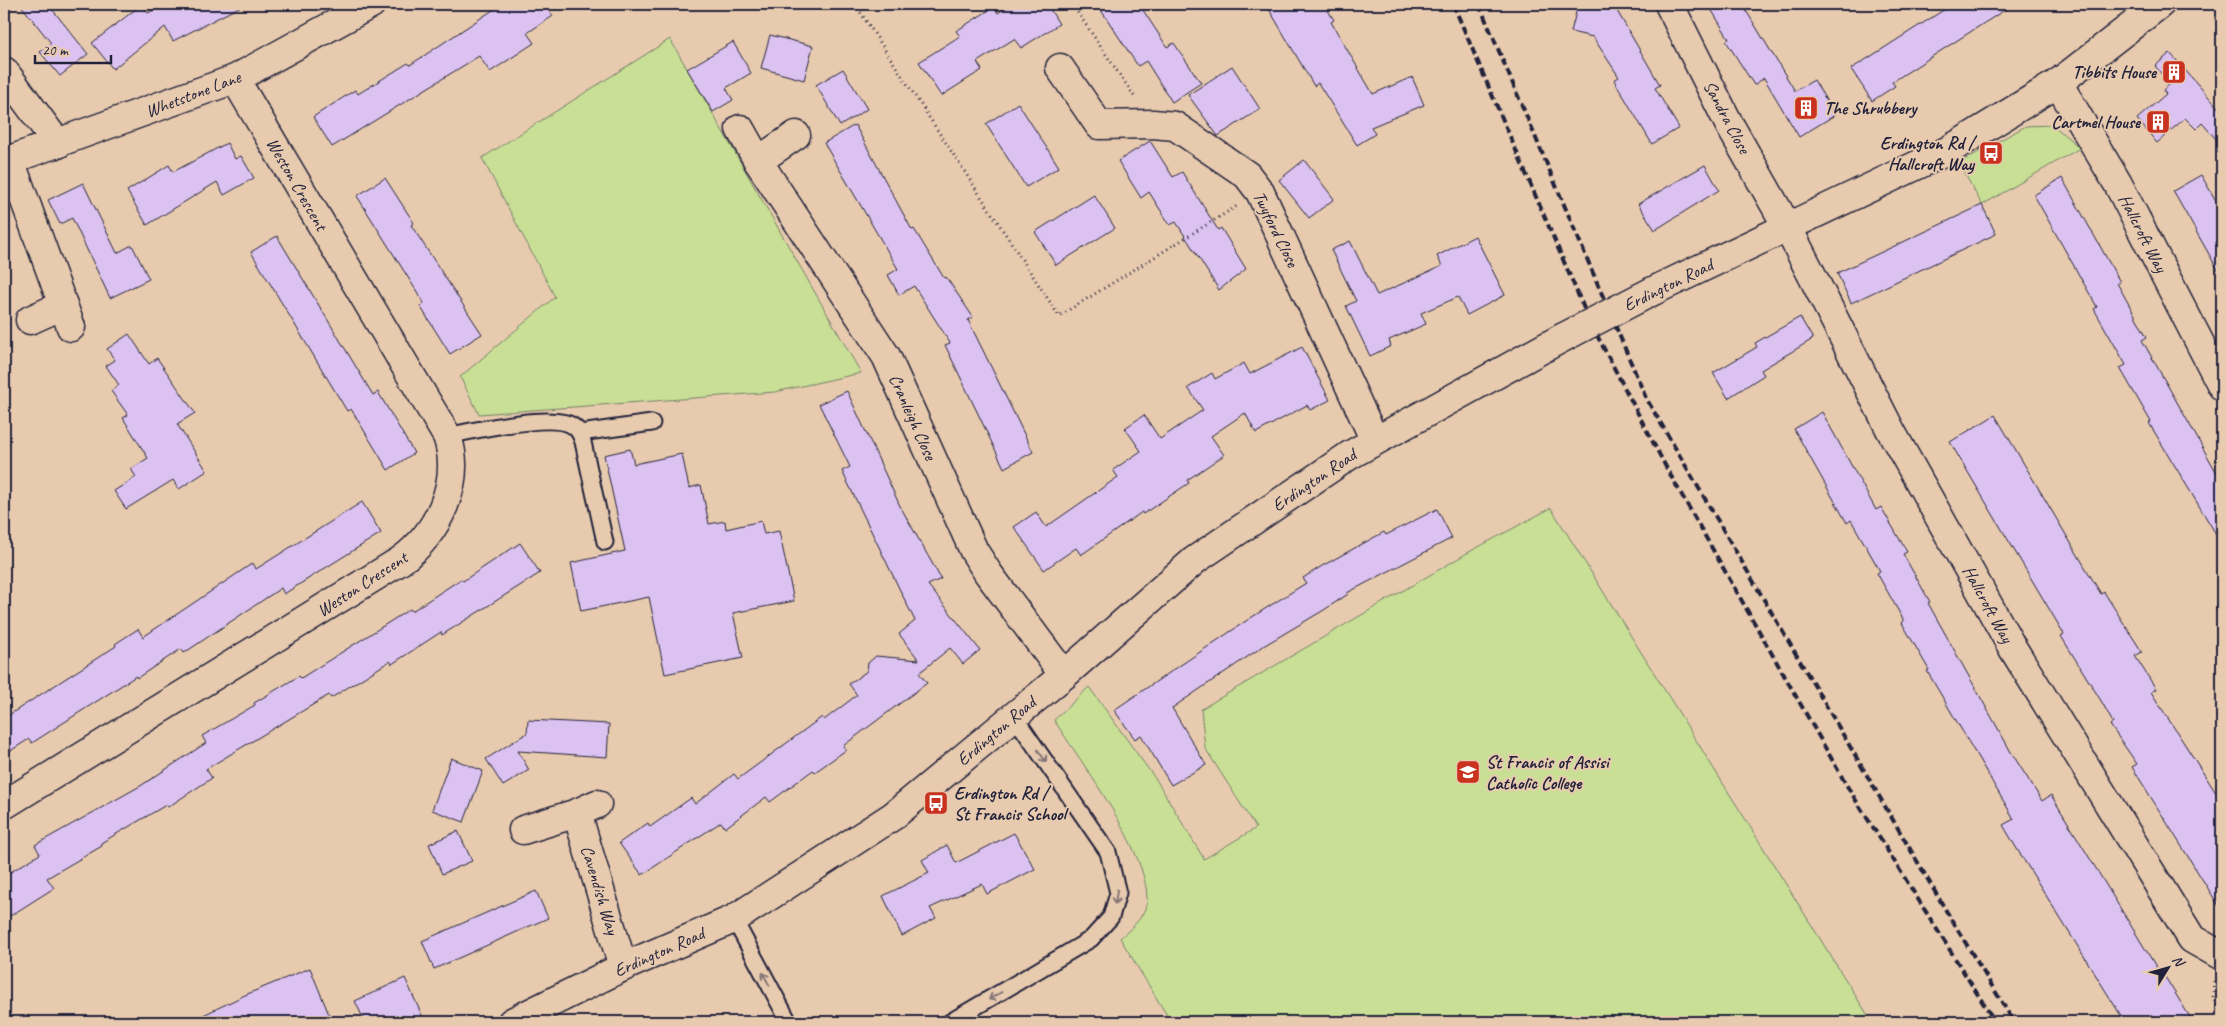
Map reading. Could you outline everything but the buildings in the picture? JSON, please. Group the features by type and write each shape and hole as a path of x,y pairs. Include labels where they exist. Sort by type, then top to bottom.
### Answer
{"street":[{"name":"Sandra Close","path":"1669,4 1729,124 1788,228"},
{"name":"Erdington Road","path":"512,1022 622,967 734,920 893,816 1064,675 1195,560 1375,441 1562,338 1653,291 1949,150 2058,83 2160,4"},
{"name":"Whetstone Lane","path":"7,161 235,79 356,8"},
{"name":"Twyford Close","path":"1060,68 1099,125 1153,124 1176,126 1248,175 1260,192 1375,441"},
{"path":"4,71 58,144"},
{"name":"Weston Crescent","path":"4,805 410,554 432,529 445,502 451,478 452,457 447,436 235,79"},
{"name":"Hallcroft Way","path":"2058,83 2118,184 2222,386"},
{"name":"Cranleigh Close","path":"740,129 758,161 886,356 979,558 1064,675"},
{"path":"758,161 796,135"},
{"path":"7,161 67,316 30,320"},
{"name":"Hallcroft Way","path":"1788,228 1891,432 2012,647 2192,939 2219,954"},
{"name":"Cavendish Way","path":"524,830 587,809 622,967"}],"lane":[{"path":"447,436 507,425 557,421 574,426 580,433 605,542"},
{"path":"580,433 652,423"},
{"path":"950,1022 1091,939 1111,917 1118,892 1108,852 1014,716"},
{"path":"734,920 789,1022"}],"path":[{"path":"855,4 1059,316 1260,192"},
{"path":"1072,4 1153,124"},
{"path":"2219,954 2213,999 2222,1014"}],"green space":[{"path":"670,39 861,373 775,392 479,414 460,377 555,297 482,158"},
{"path":"2053,125 2080,148 1982,205 1959,163 2026,126"},
{"name":"St Francis of Assisi Catholic College","path":"1551,508 1872,1022 1171,1022 1120,938 1138,921 1146,904 1144,878 1136,856 1111,807 1054,720 1089,687 1157,781 1204,859 1256,828 1205,748 1201,709 1469,552"}],"railway":[{"path":"1453,4 1589,320 1667,469 1847,786 1995,1022"},
{"path":"1479,4 1646,398 1951,919 2014,1022"}],"place":[{"name":"Tibbits House","path":"2174,72"},
{"name":"The Shrubbery","path":"1806,108"},
{"name":"Cartmel House","path":"2158,122"},
{"name":"Erdington Rd / Hallcroft Way","path":"1991,153"},
{"name":"St Francis of Assisi Catholic College","path":"1468,772"},
{"name":"Erdington Rd / St Francis School","path":"936,803"}]}
